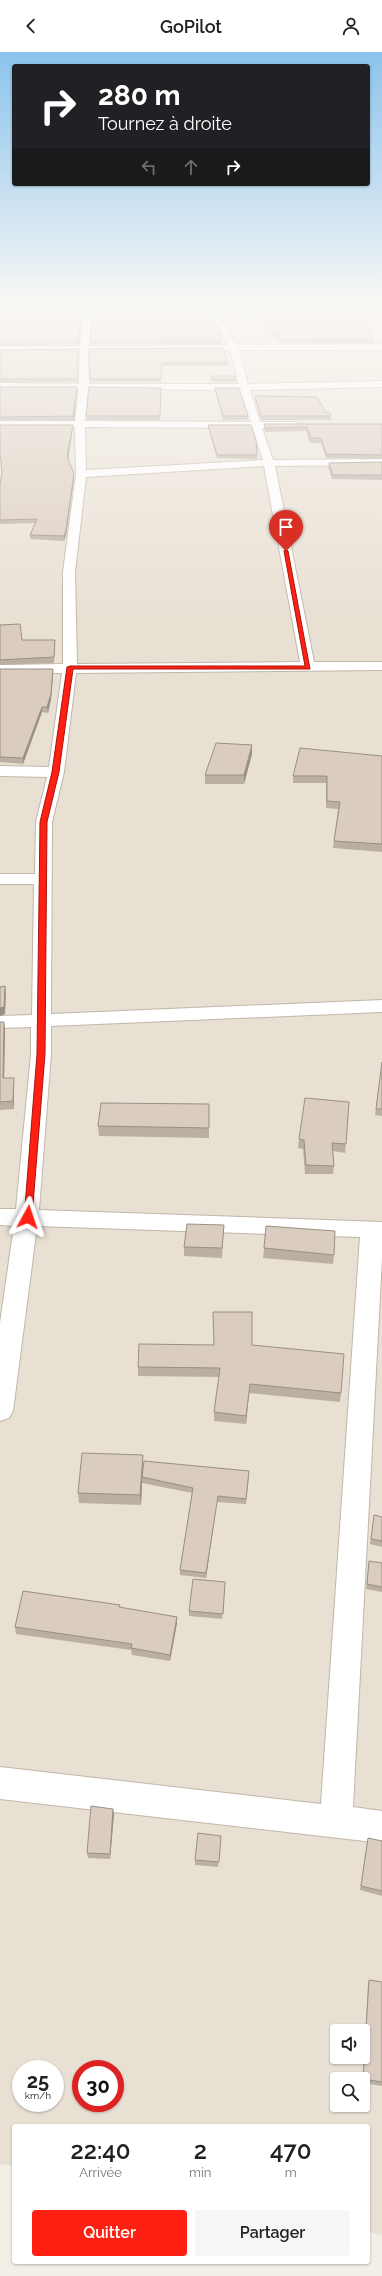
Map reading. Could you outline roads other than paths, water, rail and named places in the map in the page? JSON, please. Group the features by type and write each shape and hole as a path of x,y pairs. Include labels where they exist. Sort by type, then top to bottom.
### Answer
{"street":[{"path":"0,1411 28,1217 41,1054 44,822 56,772 70,667 69,572 81,474 81,414"},
{"path":"254,414 269,463 308,668"},
{"path":"0,424 304,425"},
{"path":"81,474 269,463 382,462"},
{"path":"0,669 70,667 308,668 382,666"},
{"path":"0,771 56,772"},
{"path":"0,879 44,879"},
{"path":"0,1022 382,1006"},
{"path":"0,1217 377,1230 336,1823"},
{"path":"0,1783 336,1823 382,1827"}]}
